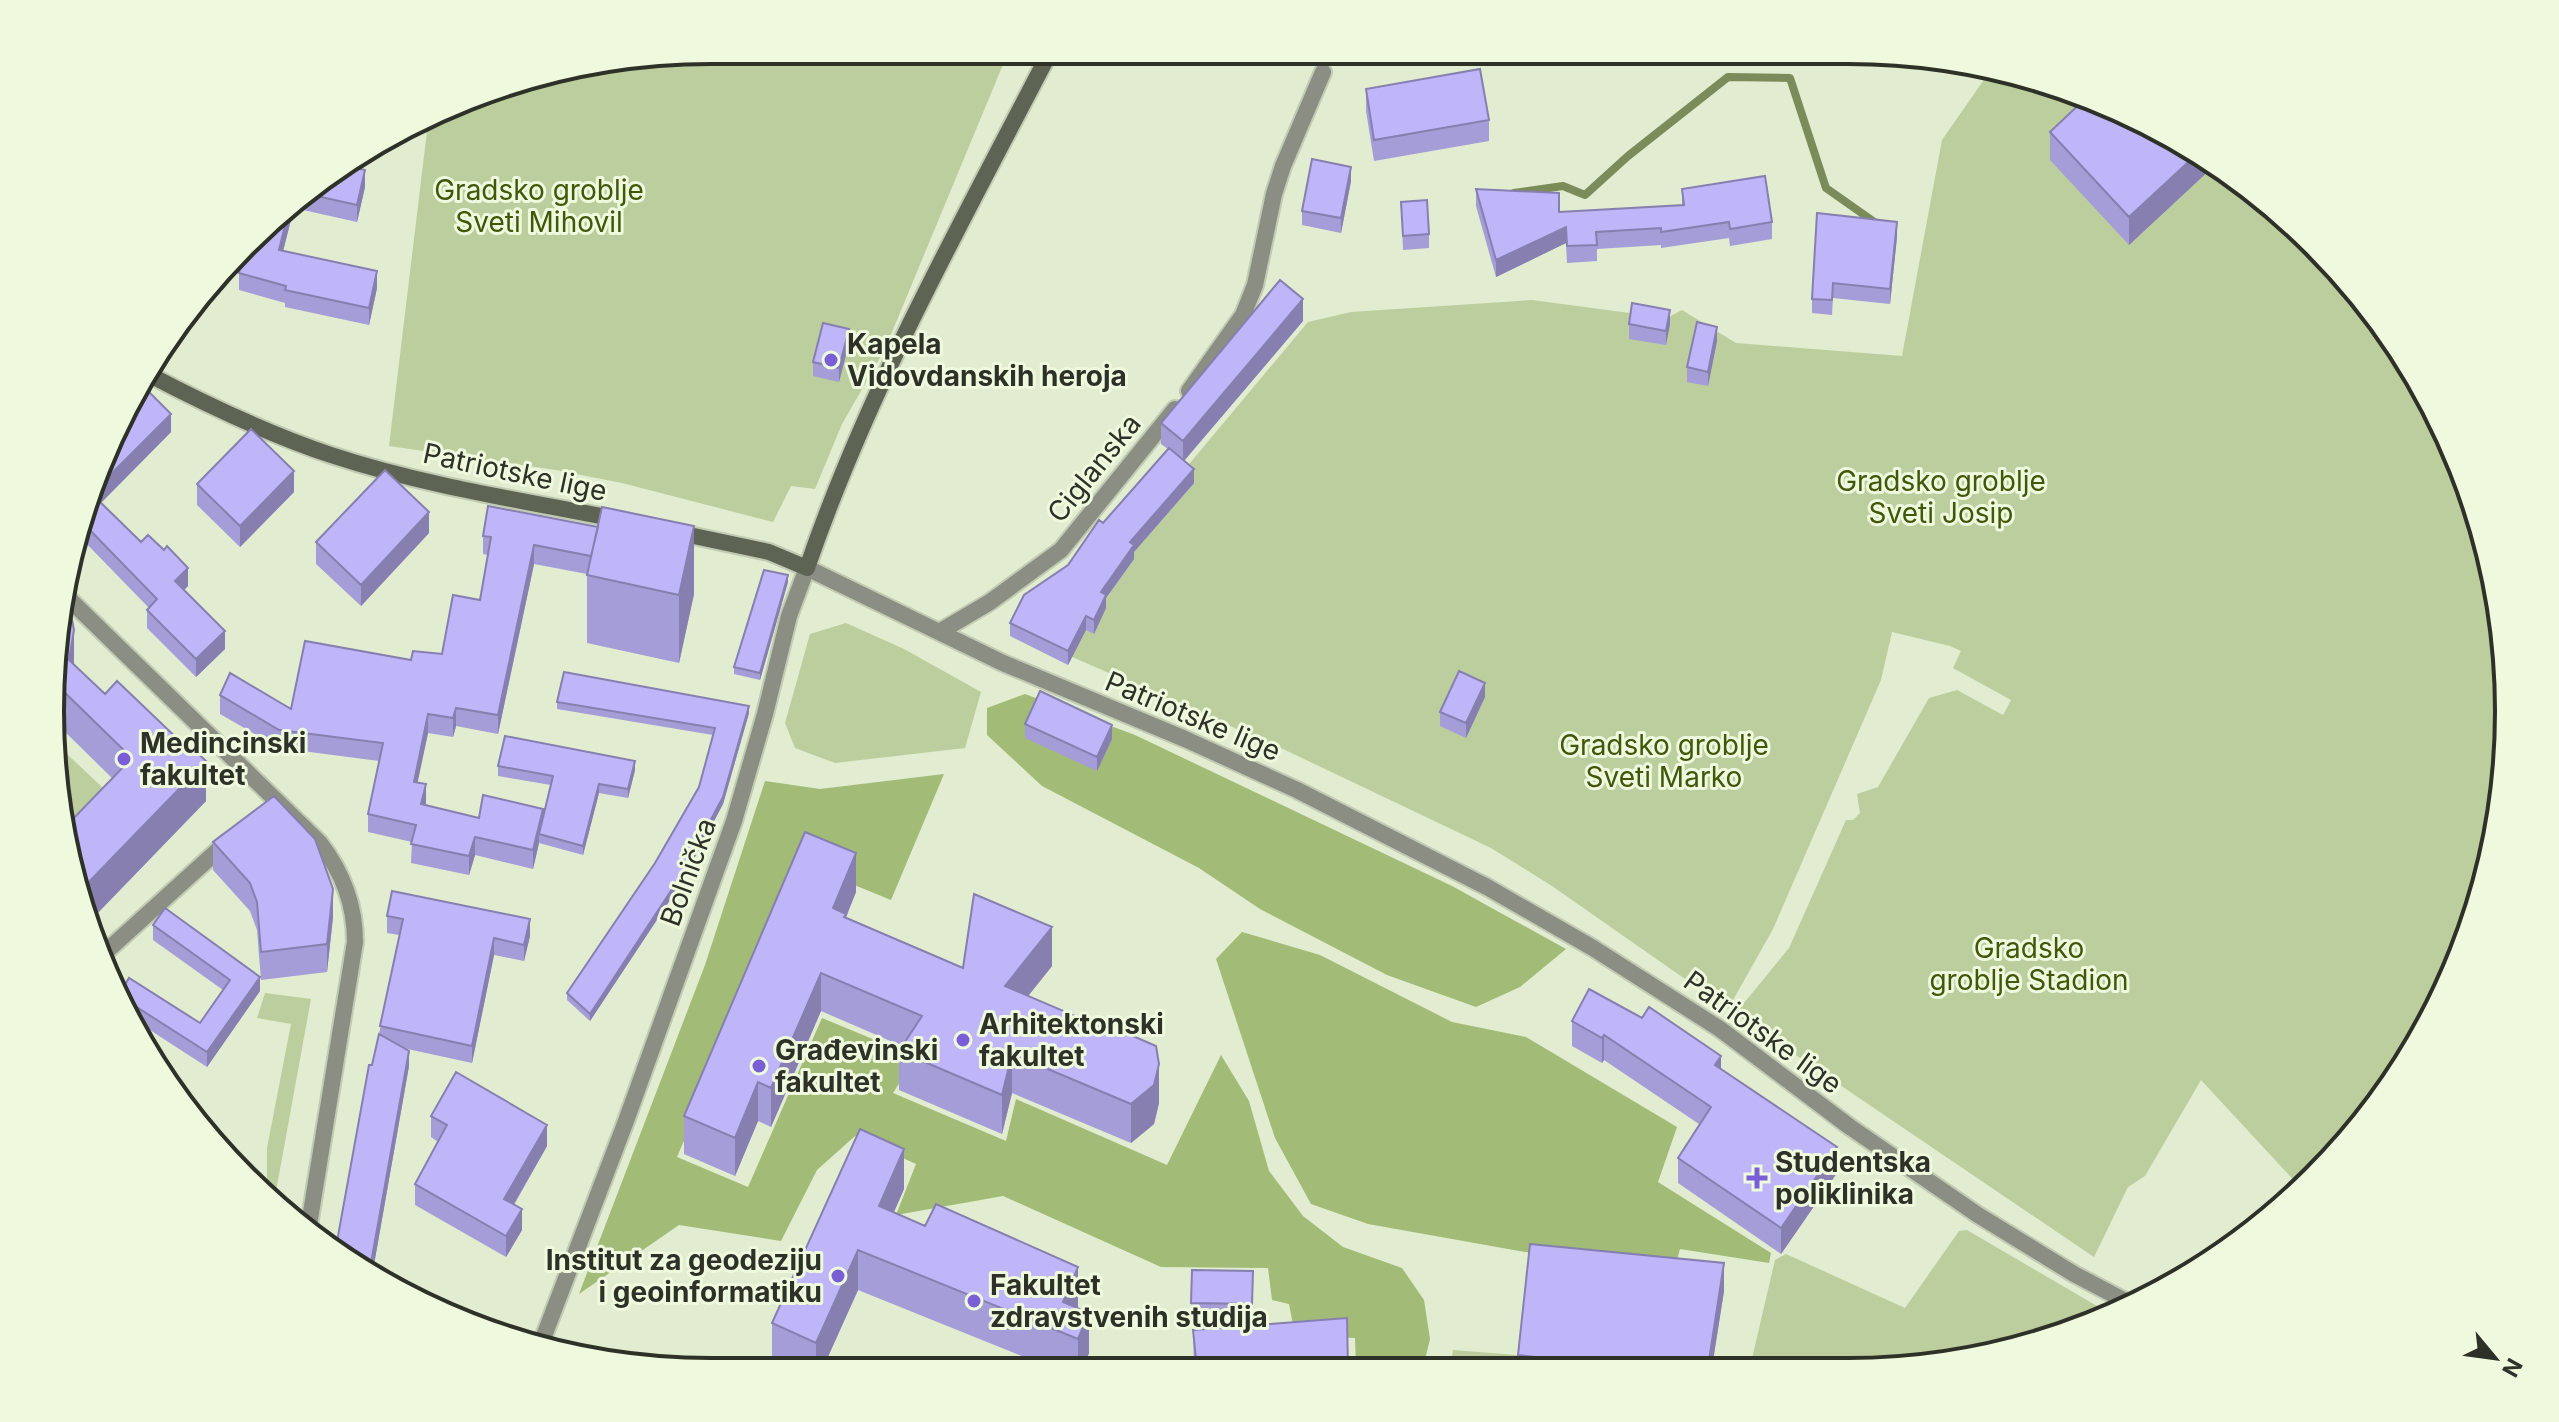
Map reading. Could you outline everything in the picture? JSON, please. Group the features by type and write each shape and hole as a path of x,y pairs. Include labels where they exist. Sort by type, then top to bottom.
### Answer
{"main road":[{"name":"Bolnička","path":"807,568 830,501 895,353 1044,64"},
{"name":"Patriotske lige","path":"157,378 225,412 331,455 393,473 769,552 807,568"}],"street":[{"name":"Ciglanska","path":"941,631 990,602 1061,550 1225,343 1253,292 1283,166 1323,72"},
{"name":"Patriotske lige","path":"807,568 1003,663 1185,739 1297,790 1487,887 1593,948 1720,1029 1850,1127 1978,1215 2119,1298"},
{"name":"Bolnička","path":"544,1336 626,1121 734,821 789,616 807,568"},
{"path":"73,603 274,806 320,843 344,880 355,927 355,942 310,1218"},
{"path":"109,949 235,836"},
{"name":"Bolnička","path":"547,1329 547,1337"}],"green space":[{"name":"Gradsko groblje Sveti Mihovil","path":"1003,64 885,349 842,424 815,489 791,486 773,522 622,483 556,470 389,446 427,130 463,113 544,86 585,76 669,65"},
{"path":"1985,79 2015,86 2096,113 2172,151 2242,198 2275,225 2334,284 2361,317 2386,352 2428,425 2461,503 2483,585 2489,627 2494,669 2494,753 2483,837 2461,919 2446,959 2386,1070 2334,1138 2293,1179 2201,1080 2145,1176 2128,1187 2094,1257 1735,1014 1789,948 1846,820 1853,820 1860,813 1857,794 1878,787 1929,698 1957,690 2003,715 2011,700 1953,668 1961,651 1892,632 1881,680 1773,929 1728,1009 1552,886 1491,848 1283,749 1070,656 1185,469 1308,322 1351,312 1532,300 1667,318 1682,310 1736,343 1902,356 1942,140"},
{"path":"846,623 904,649 981,692 965,748 835,763 795,748 785,723 810,634"},
{"path":"1025,694 1135,735 1452,886 1566,949 1520,987 1476,1007 1387,975 1260,909 1199,868 1042,786 987,735 987,708"},
{"path":"65,752 117,801 77,842"},
{"path":"944,774 891,900 803,864 677,1157 748,1187 822,1018 916,1057 893,1093 1006,1141 1016,1099 1167,1165 1221,1055 1249,1101 1269,1171 1303,1216 1343,1247 1402,1268 1424,1300 1430,1339 1425,1358 1356,1358 1355,1338 1295,1335 1289,1304 1272,1300 1268,1268 1161,1267 1003,1196 896,1215 916,1164 855,1136 817,1170 781,1241 679,1225 579,1294 705,965 765,781 820,789"},
{"path":"1242,932 1320,955 1452,1022 1526,1037 1677,1127 1658,1182 1771,1253 1769,1263 1680,1249 1675,1266 1525,1252 1368,1224 1311,1204 1275,1138 1216,959"},
{"path":"265,993 311,999 276,1190 267,1181 267,1148 291,1024 257,1018"},
{"path":"1967,1230 2099,1307 2056,1324 1974,1346 1890,1357 1752,1358 1775,1260 1786,1254 1905,1308 1959,1231"},
{"path":"1453,1350 1517,1355 1517,1358 1452,1358"}],"building":[{"path":"1480,69 1489,120 1374,140 1366,89"},
{"path":"2077,106 2134,131 2189,162 2129,217 2050,132"},
{"path":"1312,159 1351,167 1341,218 1302,211"},
{"path":"359,169 365,170 357,205 319,197"},
{"path":"1765,176 1772,222 1730,229 1729,222 1661,232 1661,228 1596,232 1597,245 1567,246 1566,227 1496,260 1476,189 1559,193 1559,212 1684,205 1682,189"},
{"path":"1427,200 1429,234 1403,236 1401,202"},
{"path":"1817,213 1897,222 1890,289 1833,283 1832,300 1812,299"},
{"path":"286,224 279,250 377,271 369,308 285,290 286,286 239,273"},
{"path":"1280,280 1303,299 1183,441 1161,423"},
{"path":"1632,303 1670,310 1666,331 1629,324"},
{"path":"1697,322 1717,327 1708,372 1687,367"},
{"path":"823,323 849,329 839,368 813,362"},
{"path":"149,392 171,414 108,477"},
{"path":"251,429 294,471 240,526 197,484"},
{"path":"1169,448 1194,469 1130,542 1134,545 1101,592 1106,595 1094,620 1086,616 1068,651 1010,623 1024,595 1068,565 1099,520 1103,523"},
{"path":"385,470 429,512 361,585 316,542"},
{"path":"99,501 141,542 148,535 164,550 167,546 188,568 175,581 225,631 196,659 147,610 157,599 90,530"},
{"path":"488,506 598,527 591,556 534,545 498,715 456,708 453,718 428,714 414,782 426,784 421,804 479,818 483,795 543,809 533,850 475,837 469,856 411,844 416,825 368,814 383,743 279,730 220,695 230,673 291,709 305,641 411,660 413,651 442,654 453,595 480,600 491,537 483,536"},
{"path":"602,507 694,526 679,595 587,575"},
{"path":"764,570 788,575 760,673 734,667"},
{"path":"71,617 74,630 69,660 105,694 117,681 185,746 187,743 206,761 88,883 73,818 132,758 64,692"},
{"path":"1459,671 1485,683 1466,723 1440,712"},
{"path":"564,672 749,706 723,797 680,877 590,1014 567,993 655,863 699,787 715,728 557,702"},
{"path":"1040,691 1112,725 1097,757 1025,724"},
{"path":"505,736 635,761 628,789 599,784 583,846 539,834 553,776 498,766"},
{"path":"274,796 315,839 333,889 327,944 261,952 257,902 250,883 213,842"},
{"path":"805,832 856,853 833,908 846,914 844,917 963,968 974,894 1052,927 1005,986 1117,1034 1119,1030 1156,1046 1159,1064 1154,1085 1131,1104 1012,1054 1002,1095 899,1051 922,1016 821,973 771,1088 758,1082 735,1138 684,1116"},
{"path":"392,891 530,919 524,945 494,938 472,1046 380,1026 403,919 387,916"},
{"path":"165,908 260,977 207,1052 136,1007 125,984 129,978 200,1023 230,980 153,925"},
{"path":"1589,989 1642,1018 1649,1007 1721,1056 1715,1065 1837,1147 1781,1228 1678,1158 1711,1107 1604,1035 1602,1038 1572,1021"},
{"path":"379,1034 409,1051 371,1261 338,1239 369,1065 372,1065"},
{"path":"456,1072 547,1125 504,1199 522,1209 506,1236 415,1184 447,1125 431,1116"},
{"path":"860,1129 904,1149 879,1206 925,1226 936,1204 1078,1267 1063,1302 1089,1313 1078,1339 858,1250 816,1343 772,1323"},
{"path":"1530,1244 1724,1263 1709,1358 1546,1358 1518,1355"},
{"path":"1192,1270 1253,1271 1252,1304 1191,1303"},
{"path":"1347,1318 1348,1358 1196,1358 1193,1330"}],"waterway":[{"path":"1514,193 1563,186 1585,195 1628,156 1728,77 1790,78 1826,188 1880,226"}],"place":[{"name":"Kapela Vidovdanskih heroja","path":"831,360"},
{"name":"Medincinski fakultet","path":"124,759"},
{"name":"Arhitektonski fakultet","path":"963,1040"},
{"name":"Građevinski fakultet","path":"759,1066"},
{"name":"Studentska poliklinika","path":"1757,1178"},
{"name":"Institut za geodeziju i geoinformatiku","path":"838,1276"},
{"name":"Fakultet zdravstvenih studija","path":"974,1301"}],"park label":[{"name":"Gradsko groblje Sveti Josip","path":"1941,497"},
{"name":"Gradsko groblje Sveti Marko","path":"1664,761"},
{"name":"Gradsko groblje Stadion","path":"2029,964"}]}
